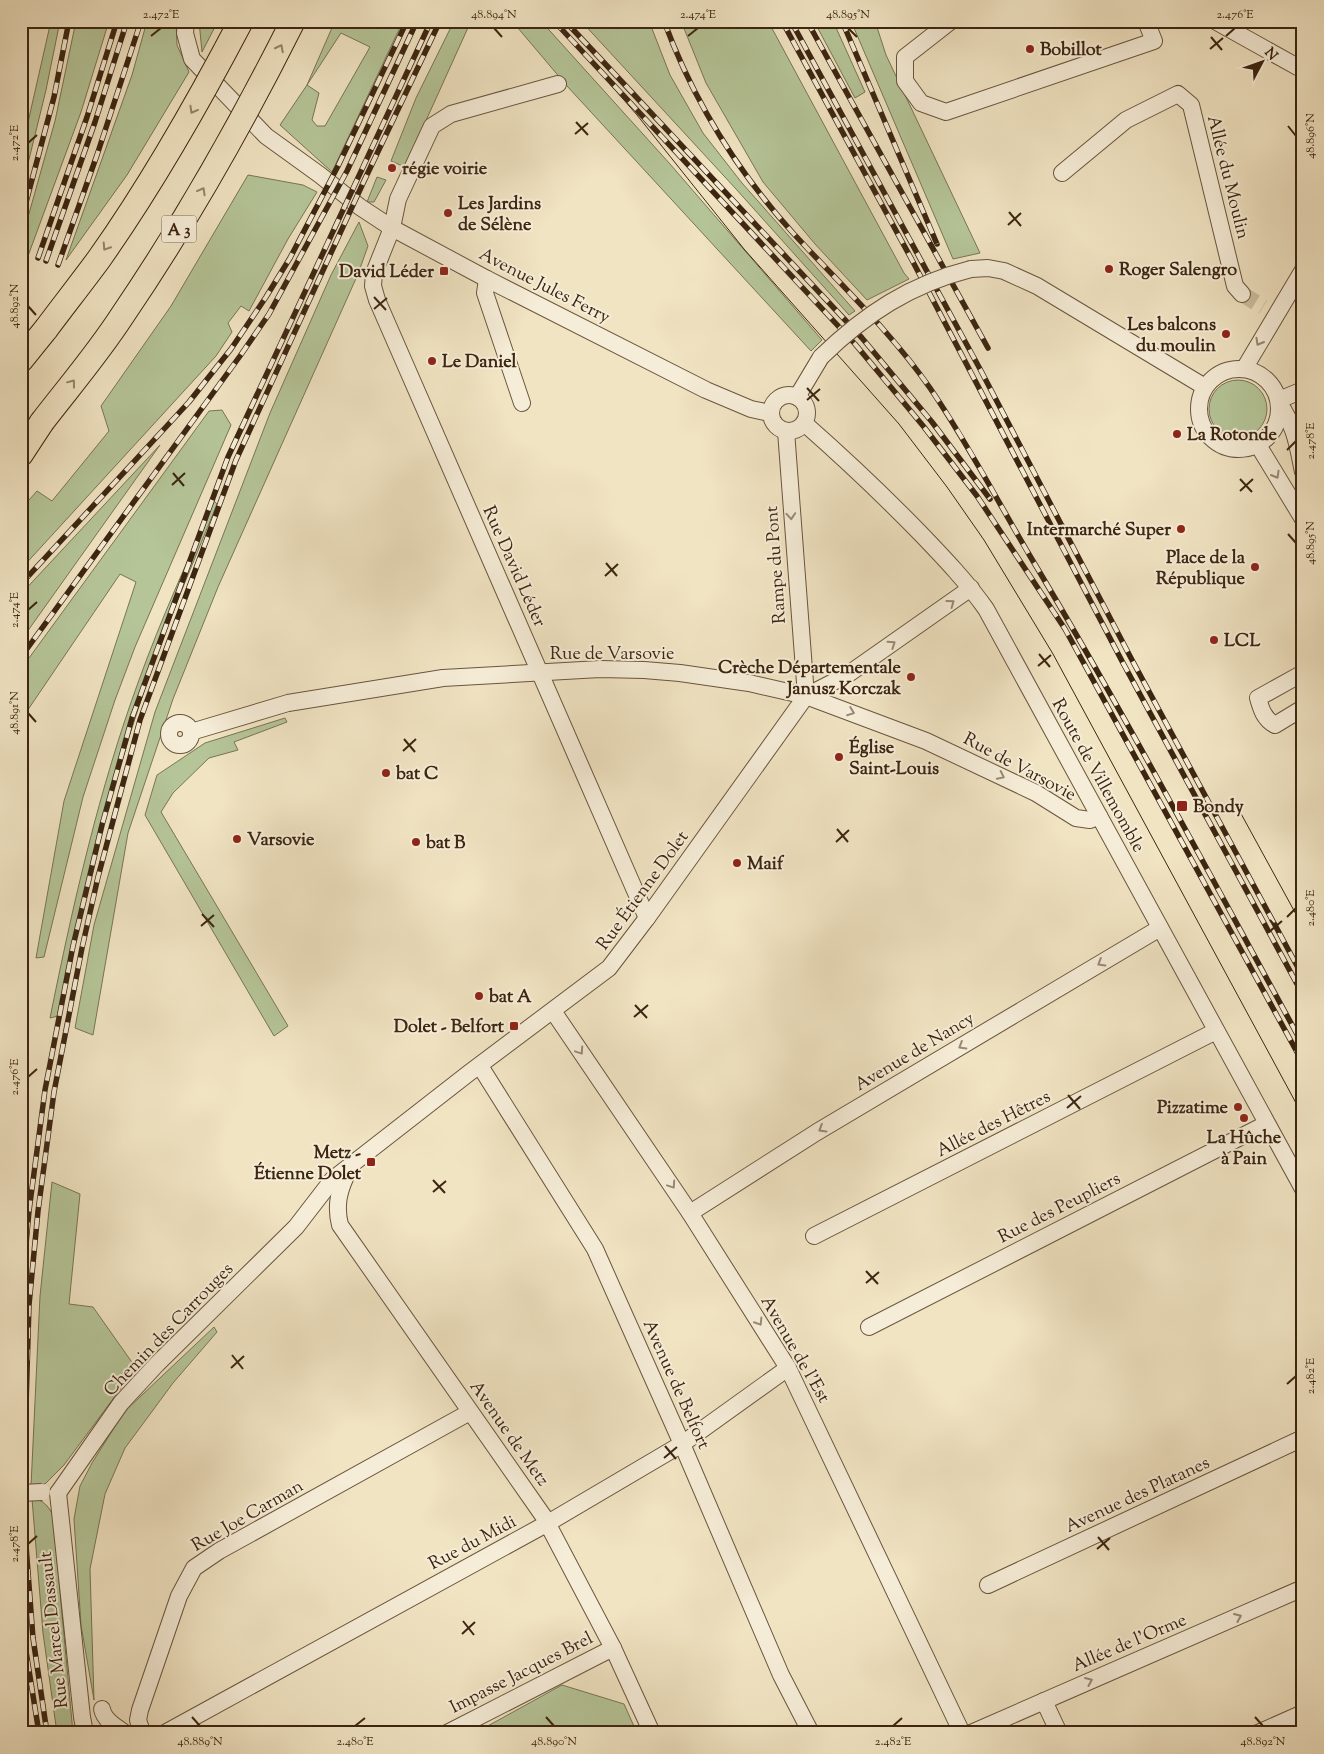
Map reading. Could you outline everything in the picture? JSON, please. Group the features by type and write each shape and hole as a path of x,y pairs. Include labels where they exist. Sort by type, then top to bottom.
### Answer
{"highway":[{"path":"21,360 99,258 137,200 183,128 241,21"},
{"name":"A 3","path":"21,436 42,422 122,318 190,212 269,69 293,21"},
{"path":"21,454 42,422"}],"street":[{"name":"Avenue Jules Ferry","path":"186,21 185,33 192,59 266,136 360,207 392,228 487,279 706,390 751,409 770,413"},
{"path":"951,21 905,57 905,81 921,103 946,112 1154,41 1146,21"},
{"path":"1215,21 1303,70"},
{"name":"Rue David Léder","path":"558,84 451,114 432,126 398,200 392,228 374,273 373,286 377,300 647,918"},
{"name":"Allée du Moulin","path":"1062,173 1126,120 1178,94 1190,105 1234,286 1242,294"},
{"path":"797,397 821,357 857,324 893,300 934,280 971,269 988,268 1004,271 1037,286 1204,388"},
{"path":"1244,369 1269,311 1303,270"},
{"path":"487,279 485,294 522,402"},
{"path":"1279,402 1279,415 1275,427 1268,437 1258,445 1236,450 1215,442 1207,433 1198,411 1204,388 1222,372 1233,369 1256,372 1274,388 1279,402 1289,418 1295,432 1303,472"},
{"path":"1279,402 1303,390"},
{"path":"791,395 797,397 802,400 807,411 804,423 796,430 786,431 777,427 773,423 770,413 774,401 779,397 791,395"},
{"name":"Route de Villemomble","path":"804,423 874,485 971,588 992,620 1303,1189"},
{"name":"Rampe du Pont","path":"786,431 806,696"},
{"path":"1258,445 1303,519"},
{"name":"Rue Étienne Dolet","path":"320,1196 333,1179 609,968 806,696 847,675 971,588"},
{"name":"Rue de Varsovie","path":"191,732 288,703 443,678 600,669 680,673 749,683 806,696 926,741 1036,793 1076,818 1090,820 1099,816"},
{"path":"1303,675 1264,699 1263,703 1268,716 1277,718 1303,704"},
{"path":"1303,675 1258,698 1265,717 1275,725 1303,708"},
{"name":"Avenue de Nancy","path":"690,1213 817,1132 1160,928"},
{"name":"Avenue de l'Est","path":"553,1010 690,1213 788,1368 962,1733"},
{"name":"Allée des Hêtres","path":"814,1236 1216,1031"},
{"name":"Avenue de Belfort","path":"480,1066 595,1249 682,1444 780,1675 811,1733"},
{"name":"Rue des Peupliers","path":"869,1326 1266,1124"},
{"name":"Avenue de Metz","path":"351,1166 340,1187 337,1214 340,1226 548,1523 613,1648 652,1733"},
{"name":"Chemin des Carrouges","path":"50,1492 121,1403 157,1364 296,1227 320,1196"},
{"name":"Rue du Midi","path":"165,1733 548,1523 682,1444 788,1368"},
{"name":"Rue Joe Carman","path":"139,1731 138,1720 140,1710 179,1596 194,1568 219,1551 470,1412"},
{"name":"Avenue des Platanes","path":"988,1586 1303,1438"},
{"path":"21,1493 50,1492"},
{"name":"Rue Marcel Dassault","path":"50,1492 85,1733"},
{"name":"Allée de l'Orme","path":"971,1733 1303,1588"},
{"name":"Impasse Jacques Brel","path":"447,1733 613,1648"},
{"path":"1044,1701 1059,1733"},
{"path":"102,1709 103,1714 111,1723 125,1733"},
{"path":"1258,1733 1303,1713"}],"green space":[{"path":"51,21 60,21 46,90 21,192 21,153"},
{"path":"76,21 109,21 81,112 21,275 21,242 55,121"},
{"path":"147,21 176,21 177,45 189,72 127,175 66,260 132,75"},
{"path":"199,21 218,21 202,52"},
{"path":"335,21 403,21 332,172 280,125 307,85","holes":["341,33 370,47 325,126 317,126 312,120 319,93 307,85"]},
{"path":"454,21 471,21 405,167 391,161 416,98"},
{"path":"512,21 541,21 670,164 822,340 811,351 567,86"},
{"path":"581,21 649,21 670,75 703,133 742,183 855,311 849,315"},
{"path":"681,21 768,21 904,273 909,279 867,300 815,244 763,182 706,83"},
{"path":"814,21 833,21 865,92 855,98"},
{"path":"851,21 875,21 886,55 980,253 953,259"},
{"path":"248,175 303,185 317,192 288,239 249,311 241,306 228,323 232,332 216,356 21,569 21,509 37,491 52,501 109,431 101,406 171,306"},
{"path":"377,177 386,180 374,202 367,202"},
{"path":"359,222 368,246 358,274 218,587 173,699 128,833 93,1035 75,1028 94,925 155,712 270,413 331,275"},
{"path":"1238,380 1254,385 1262,393 1267,409 1262,425 1254,433 1238,438 1222,433 1214,425 1209,409 1214,393 1222,385"},
{"path":"222,410 231,425 135,647 115,700 83,797 44,957 36,958 64,801 136,582 120,574 21,720 21,669 209,411"},
{"path":"160,445 22,639 21,639 21,594"},
{"path":"214,501 217,504 161,644 131,731 96,853 58,1016 50,1018 88,847 111,763 156,635"},
{"path":"285,718 287,722 234,742 238,750 209,758 173,793 161,812 288,1026 274,1036 145,815 157,775 205,743"},
{"path":"52,1182 80,1194 69,1304 93,1307 136,1368 64,1465 45,1484 31,1486 40,1296"},
{"path":"214,1327 217,1332 173,1383 125,1448 105,1494 90,1569 94,1700 81,1625 74,1519 80,1486 124,1412"},
{"path":"32,1499 39,1500 45,1504 53,1515 73,1733 57,1733 43,1633"},
{"path":"562,1685 624,1704 637,1733 475,1733"}],"tunnel":[{"path":"1242,294 1263,307"}],"tram line":[{"path":"583,53 637,115 744,249 899,424 984,540 1053,654 1303,1116"},
{"path":"1239,810 1303,927"}],"railway":[{"path":"21,221 54,97 69,21"},
{"path":"38,258 87,117 117,21"},
{"path":"46,261 95,122 127,21"},
{"path":"58,265 141,21"},
{"path":"21,584 189,402 231,349 290,258 338,166 407,21"},
{"path":"21,657 269,314 347,171 417,21"},
{"path":"21,1299 29,1211 45,1090 73,946 102,825 132,718 228,457 431,21"},
{"path":"47,1733 33,1638 23,1506 29,1305 38,1211 54,1092 98,877 140,720 236,460 440,21"},
{"path":"554,21 855,344 924,427 977,496 1065,629 1303,1063"},
{"path":"565,21 862,338 932,422 990,499"},
{"path":"664,21 689,79 735,160 793,233 899,347 930,388 957,429 1135,738 1303,1045"},
{"path":"782,21 912,260 1123,663 1303,995"},
{"path":"791,21 980,369 1132,660 1303,977"},
{"path":"807,21 988,348"},
{"path":"842,21 937,244"},
{"path":"21,1595 24,1639 39,1733"}],"place":[{"name":"Bobillot","path":"1030,49"},
{"name":"régie voirie","path":"392,168"},
{"name":"Les Jardins de Sélène","path":"448,213"},
{"name":"Roger Salengro","path":"1109,269"},
{"name":"David Léder","path":"444,271"},
{"name":"Les balcons du moulin","path":"1226,334"},
{"name":"Le Daniel","path":"432,361"},
{"name":"La Rotonde","path":"1177,434"},
{"name":"Intermarché Super","path":"1181,529"},
{"name":"Place de la République","path":"1255,567"},
{"name":"LCL","path":"1214,640"},
{"name":"Crèche Départementale Janusz Korczak","path":"911,677"},
{"name":"Église Saint-Louis","path":"839,757"},
{"name":"bat C","path":"386,773"},
{"name":"Bondy","path":"1182,806"},
{"name":"Varsovie","path":"237,839"},
{"name":"bat B","path":"416,842"},
{"name":"Maif","path":"737,863"},
{"name":"bat A","path":"479,996"},
{"name":"Dolet - Belfort","path":"514,1026"},
{"name":"Pizzatime","path":"1238,1107"},
{"name":"La Hûche à Pain","path":"1244,1118"},
{"name":"Metz - Étienne Dolet","path":"371,1162"}]}
